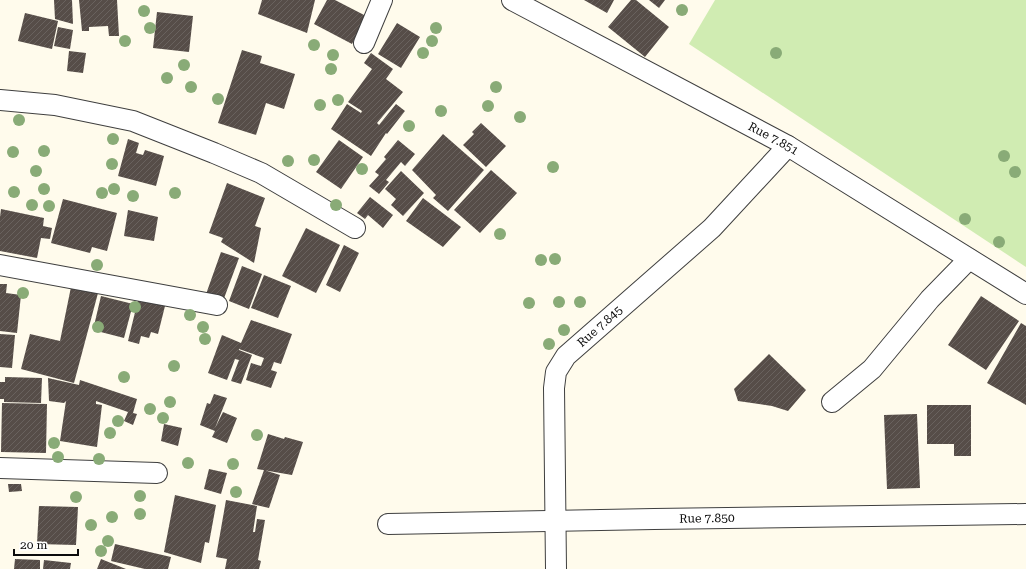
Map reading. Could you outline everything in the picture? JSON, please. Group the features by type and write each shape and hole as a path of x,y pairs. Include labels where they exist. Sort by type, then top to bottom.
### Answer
{"street":[{"path":"364,43 382,0"},
{"name":"Rue 7.851","path":"512,0 788,146 1026,294"},
{"path":"0,100 55,105 133,121 260,173 355,228"},
{"name":"Rue 7.845","path":"556,569 554,388 556,372 566,356 712,228 788,146"},
{"path":"832,402 872,369 930,298 969,259"},
{"path":"0,265 217,305"},
{"path":"0,468 157,474"},
{"name":"Rue 7.850","path":"388,524 654,518 1026,514"}],"green space":[{"path":"715,0 1026,0 1026,267 689,44"}],"building":[{"path":"54,0 72,0 73,24 55,19"},
{"path":"79,0 117,0 119,36 109,36 108,26 89,27 89,31 82,31"},
{"path":"262,0 315,0 307,33 258,14"},
{"path":"327,0 335,0 366,16 352,44 314,24"},
{"path":"584,0 614,0 607,13"},
{"path":"631,0 636,0 669,27 645,57 608,27"},
{"path":"649,0 665,0 659,8"},
{"path":"157,12 193,16 189,52 153,48"},
{"path":"25,13 58,21 52,49 18,41"},
{"path":"397,23 420,37 401,68 378,54"},
{"path":"58,27 73,30 70,49 54,46"},
{"path":"242,50 262,56 260,63 295,74 284,109 266,103 256,135 218,123"},
{"path":"69,51 86,53 83,73 67,71"},
{"path":"371,53 393,69 386,79 403,92 377,123 379,125 396,104 405,111 387,134 386,133 371,156 331,129 347,104 361,113 362,111 348,102 372,69 364,63"},
{"path":"481,123 506,146 486,167 463,145 474,134 472,132"},
{"path":"443,134 484,170 448,211 433,198 436,195 412,170"},
{"path":"128,139 139,143 136,153 143,155 145,150 164,156 156,186 118,176"},
{"path":"339,140 363,157 341,189 316,172"},
{"path":"398,140 415,154 405,166 401,162 386,180 389,182 379,194 369,186 379,175 375,172 386,159 384,157"},
{"path":"491,170 517,193 480,233 454,210"},
{"path":"401,171 424,193 403,216 391,205 396,199 385,189"},
{"path":"227,183 265,198 255,226 261,228 254,263 221,242 223,238 209,233"},
{"path":"370,197 393,215 383,228 368,215 365,219 357,213"},
{"path":"423,198 461,227 443,247 406,221"},
{"path":"63,199 117,213 107,251 92,247 90,253 51,243"},
{"path":"1,209 44,218 43,226 52,228 50,239 41,238 37,258 0,251"},
{"path":"128,210 158,217 154,241 124,236"},
{"path":"306,228 340,245 316,293 282,276"},
{"path":"344,245 359,253 340,292 326,285"},
{"path":"221,252 239,258 223,301 205,297"},
{"path":"242,266 262,274 249,309 229,301"},
{"path":"264,275 291,286 278,318 251,308"},
{"path":"0,284 7,284 6,293 21,295 17,333 0,331"},
{"path":"71,287 98,293 74,383 21,369 30,334 60,341"},
{"path":"101,296 133,304 124,338 93,330"},
{"path":"981,296 1019,321 986,370 948,345"},
{"path":"138,300 165,306 158,334 151,332 149,338 141,336 139,344 128,341"},
{"path":"251,320 292,334 281,364 274,362 271,370 277,372 271,388 246,380 251,363 261,366 264,358 239,349 252,355 241,384 231,381 239,360 235,359 227,380 208,373 222,335 241,343"},
{"path":"1021,323 1026,326 1026,405 987,383"},
{"path":"0,334 15,335 12,368 0,367"},
{"path":"769,354 806,390 788,411 772,406 738,401 734,389"},
{"path":"5,377 42,378 41,403 4,402 4,399 0,399 0,382 5,382"},
{"path":"48,378 79,385 80,380 137,399 133,413 137,414 133,425 124,421 128,412 96,401 96,404 102,405 97,447 60,441 66,401 64,403 49,401"},
{"path":"214,394 227,398 215,428 223,412 237,418 227,443 212,437 215,431 200,425 207,403 210,404"},
{"path":"2,403 47,404 46,453 1,452"},
{"path":"927,405 971,405 971,456 954,456 954,444 927,444"},
{"path":"917,414 920,488 887,489 884,415"},
{"path":"164,424 182,428 178,446 161,441"},
{"path":"268,434 284,439 285,437 303,442 292,475 257,469"},
{"path":"209,469 227,473 221,494 204,489"},
{"path":"264,470 280,475 269,508 252,504"},
{"path":"8,484 21,484 22,491 9,492"},
{"path":"175,495 216,505 209,543 205,542 201,563 164,552"},
{"path":"226,500 257,506 253,532 255,532 257,519 265,520 258,560 261,561 259,569 225,569 227,559 216,557"},
{"path":"39,506 78,507 76,545 37,544"},
{"path":"115,544 171,557 168,569 145,569 111,561"},
{"path":"15,559 40,560 40,569 14,569"},
{"path":"101,559 126,569 97,569"},
{"path":"44,560 71,563 70,569 43,569"}]}
